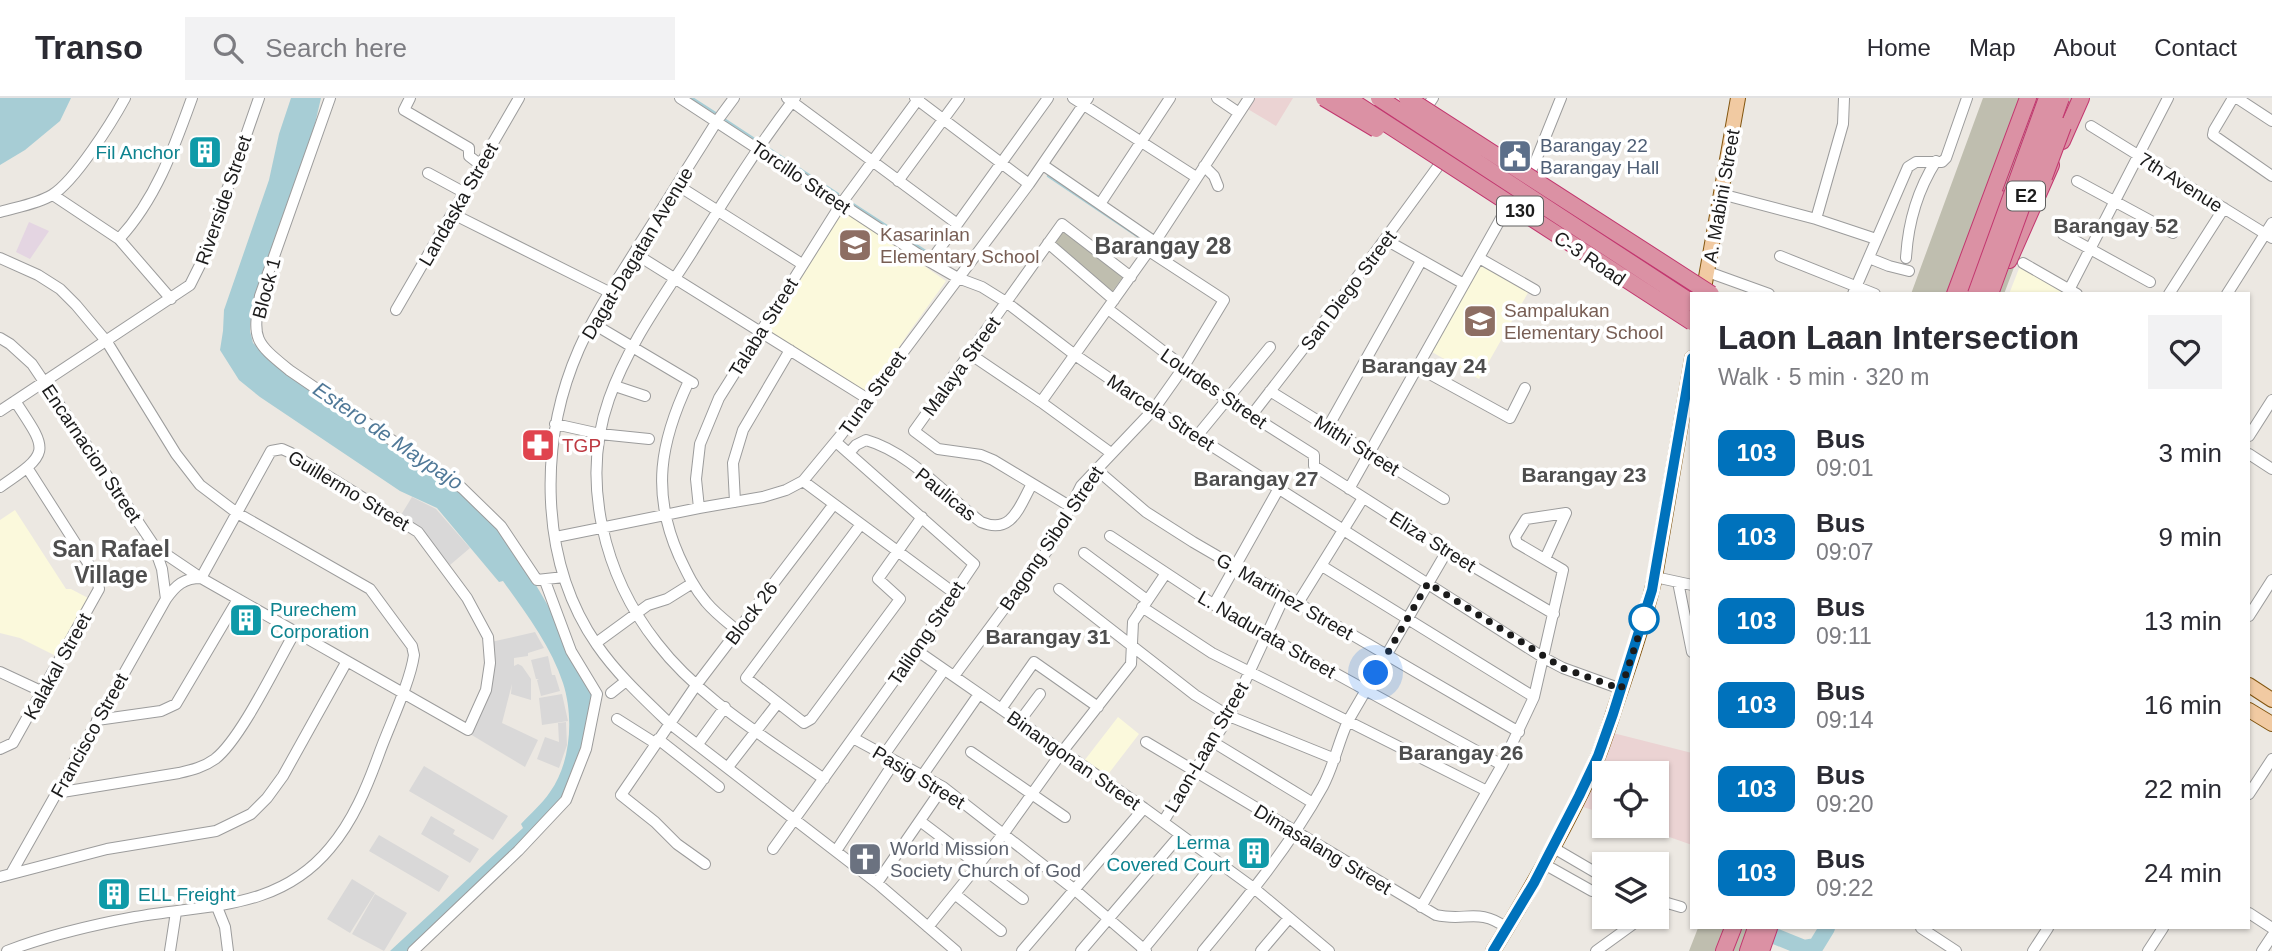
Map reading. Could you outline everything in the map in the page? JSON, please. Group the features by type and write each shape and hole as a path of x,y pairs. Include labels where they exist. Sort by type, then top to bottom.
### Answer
{"highway":[{"path":"1324,98 1506,202"},
{"path":"1347,98 1690,324"},
{"path":"1381,98 1690,301"},
{"path":"1407,98 1708,292"},
{"path":"1956,292 2028,98"},
{"path":"1969,292 2037,98"},
{"name":"E2","path":"1977,292 2047,98"},
{"name":"E2","path":"1996,292 2061,98"},
{"path":"1996,292 2073,98"},
{"path":"1996,292 2081,98"},
{"path":"1975,275 1996,292"},
{"path":"1724,951 1732,929"},
{"path":"1734,951 1742,929"},
{"path":"1750,951 1758,929"},
{"path":"1760,951 1769,929"}],"main road":[{"name":"130","path":"1347,98 1506,202"},
{"name":"C-3 Road","path":"1381,98 1521,187 1690,301"},
{"name":"A. Mabini Street","path":"1703,292 1738,98"},
{"path":"1493,951 1544,864 1598,756 1621,689 1649,604 1655,577 1690,370"},
{"path":"2250,686 2272,700"},
{"path":"2250,711 2272,724"}],"street":[{"path":"0,212 53,195 71,176 125,98"},
{"path":"119,239 148,200 161,176 192,98"},
{"name":"Riverside Street","path":"0,411 190,285 196,277 260,98"},
{"name":"Block 1","path":"330,98 260,296 255,329 257,338 263,348 289,370 462,488 501,526 537,580 545,581"},
{"path":"410,98 404,110 468,148 469,156 482,166"},
{"name":"Landaska Street","path":"396,310 482,166 519,98"},
{"name":"Torcillo Street","path":"680,98 958,278"},
{"name":"Dagat-Dagatan Avenue","path":"734,98 610,292 592,323 566,384 555,424 551,494 564,577 570,595 596,643 626,681 669,723 877,883 956,951"},
{"path":"898,181 959,98"},
{"path":"930,262 1048,98"},
{"path":"1073,98 1085,101 1196,177"},
{"path":"1100,204 1170,98"},
{"path":"1217,98 1239,113"},
{"path":"1041,402 1152,247 1249,98"},
{"path":"1406,138 1433,98"},
{"path":"1521,187 1534,165 1561,98"},
{"path":"1816,219 1843,124 1844,98"},
{"path":"1780,256 1855,290 1908,167 1916,162 1946,158 1967,98"},
{"path":"2023,263 2073,292 2090,249 2168,98"},
{"path":"2272,121 2235,98 2213,135 2272,176"},
{"path":"824,779 725,707 676,666 636,615 612,564 602,528 597,483 600,433 609,399 632,345 791,99 956,223"},
{"path":"917,99 1029,184"},
{"name":"Talaba Street","path":"699,508 697,467 700,444 708,419 719,398 841,204 917,99"},
{"name":"Tuna Street","path":"556,537 767,496 803,481 836,442 1029,184 1085,101"},
{"name":"7th Avenue","path":"2091,126 2269,236"},
{"name":"San Diego Street","path":"1251,416 1386,240 1442,161"},
{"path":"1906,258 1912,216 1919,193 1939,161"},
{"path":"1042,165 1100,204 1152,247"},
{"path":"1204,166 1214,176 1218,186"},
{"path":"428,173 465,193"},
{"path":"2077,181 2174,233"},
{"path":"677,185 802,264"},
{"path":"1721,194 1816,219 1876,239"},
{"path":"53,195 119,239 171,299"},
{"path":"1349,489 1419,368 1506,202"},
{"path":"2170,292 2224,208"},
{"path":"453,214 610,292"},
{"path":"2228,292 2269,236 2272,223"},
{"name":"Malaya Street","path":"1071,507 993,460 981,455 938,449 914,430 1062,225 1131,276"},
{"path":"2063,234 2150,282"},
{"path":"1386,240 1464,285"},
{"name":"Lourdes Street","path":"1048,243 1111,305 1183,368 1251,416 1314,455 1314,466"},
{"name":"Bagong Sibol Street","path":"884,755 1052,544 1082,486 1154,409 1183,368 1224,300 1152,247"},
{"path":"634,253 868,399"},
{"path":"0,258 38,275 60,289 107,342 184,464 210,494 237,513 375,594 415,655 372,773 349,821 330,849 298,876 271,892 217,907 138,917 48,936 7,951"},
{"path":"1479,258 1535,290"},
{"path":"1869,258 1909,271"},
{"path":"1328,427 1421,261"},
{"path":"1708,272 1763,292"},
{"name":"Marcela Street","path":"958,278 982,287 1006,302 1075,355 1154,409 1545,657 1563,668 1621,689"},
{"path":"592,323 692,383 670,427 664,449 664,516 691,584 707,604 738,631"},
{"name":"Encarnacion Street","path":"0,338 32,364 155,547 201,578 402,692"},
{"path":"1197,436 1270,347"},
{"path":"734,502 733,463 743,430 790,350"},
{"path":"970,354 1111,453"},
{"path":"1419,368 1510,418 1525,388"},
{"path":"615,386 645,396"},
{"name":"Mithi Street","path":"1270,391 1444,499"},
{"path":"2250,434 2272,400"},
{"path":"0,487 28,469 39,455 40,442 15,401"},
{"path":"555,424 649,439"},
{"name":"Paulicas","path":"852,450 866,440 879,443 922,472 981,522 992,527 1001,527 1008,522 1032,484"},
{"name":"Talilong Street","path":"773,849 916,650 974,564 852,450 836,442"},
{"name":"Guillermo Street","path":"237,513 274,449 290,453 418,532 467,598 488,637 490,663 486,690 468,730 402,692"},
{"path":"2250,455 2272,469"},
{"name":"Eliza Street","path":"1314,466 1447,551 1554,614"},
{"name":"Kalakal Street","path":"0,749 13,744 97,596 99,582 28,469"},
{"name":"G. Martinez Street","path":"1096,469 1146,512 1519,732"},
{"path":"803,481 954,593"},
{"path":"1214,604 1279,488"},
{"path":"1298,603 1363,498"},
{"name":"Block 26","path":"705,864 621,796 697,684 834,504"},
{"path":"201,578 237,513"},
{"path":"1421,907 1519,732 1534,697 1545,657 1563,570 1517,543 1516,537 1526,519 1566,513 1545,559"},
{"path":"861,524 746,678 776,704 804,723 811,719 900,599 878,579 922,517"},
{"name":"L. Nadurata Street","path":"1110,536 1266,635 1502,765"},
{"path":"155,547 162,569 166,598"},
{"path":"1203,951 1255,889 1313,803 1335,759 1348,721 1447,551"},
{"path":"1084,553 1144,603 1212,653 1486,791"},
{"path":"1322,566 1534,697"},
{"path":"928,927 1004,833 1130,664 1133,622 1166,573"},
{"path":"413,951 518,851 566,800 586,750 597,694 571,650 545,581 564,577"},
{"path":"1655,577 1690,585"},
{"name":"Francisco Street","path":"12,872 166,598 186,579 201,578"},
{"path":"2250,614 2272,580"},
{"path":"1678,582 1690,642"},
{"path":"596,643 648,605 691,584"},
{"path":"1059,589 1195,695 1229,716 1335,759"},
{"name":"Laon-Laan Street","path":"1163,822 1229,716 1284,595"},
{"path":"97,720 161,711 176,704 238,599"},
{"path":"57,793 180,773 197,769 214,760 239,730 295,632"},
{"name":"Binangonan Street","path":"916,650 1144,808 1255,889 1325,950"},
{"path":"0,877 107,849 216,831 251,814 283,776 347,661"},
{"path":"1001,709 1034,662 1098,707"},
{"path":"0,672 43,691"},
{"path":"611,693 626,681"},
{"path":"922,776 979,694"},
{"path":"1019,722 1040,694"},
{"path":"728,767 776,704"},
{"path":"698,744 725,707"},
{"path":"617,719 656,741 719,787"},
{"name":"Pasig Street","path":"853,738 943,787 1004,833 1144,950"},
{"name":"Dimasalang Street","path":"1146,742 1436,915 1448,918 1486,916 1507,928"},
{"path":"1213,742 1313,803"},
{"path":"971,751 1065,817"},
{"path":"2250,792 2272,759"},
{"path":"836,851 895,761"},
{"path":"877,883 943,787"},
{"path":"1022,951 1144,808"},
{"path":"920,821 1023,899"},
{"path":"1081,951 1180,835"},
{"path":"1552,847 1592,870"},
{"path":"1144,950 1216,861"},
{"path":"1544,864 1592,891"},
{"path":"956,895 1001,931"},
{"path":"1669,903 1681,907"},
{"path":"217,907 225,927 228,951"},
{"path":"170,951 176,912"},
{"path":"2250,914 2272,928"},
{"path":"1261,951 1289,918"},
{"path":"1596,951 1626,929"},
{"path":"1923,929 1956,951"},
{"path":"2033,951 2047,929"},
{"path":"2148,951 2162,929"},
{"path":"2262,951 2272,936"}],"shaded area":[{"path":"1252,98 1293,98 1276,126 1246,108"},
{"path":"1983,98 2078,98 2005,292 1912,292"},
{"name":"Kasarinlan Elementary School","path":"840,208 946,281 867,396 762,330"},
{"path":"29,222 49,231 30,259 16,252"},
{"path":"1064,228 1125,274 1112,292 1052,243"},
{"name":"Sampalukan Elementary School","path":"1480,263 1529,291 1479,379 1432,352"},
{"path":"2020,266 2068,292 2010,292"},
{"path":"412,497 436,509 470,548 450,565 417,525 401,515"},
{"path":"15,510 66,589 88,598 56,656 20,638 0,633 0,520"},
{"path":"535,632 544,648 528,653 528,656 514,658 514,666 522,666 531,679 531,700 511,694 512,684 502,723 538,740 525,767 470,734 485,702 491,642"},
{"path":"548,656 552,675 555,675 560,691 541,696 537,680 539,679 536,679 531,660"},
{"path":"562,694 568,721 542,725 539,698"},
{"path":"1118,717 1139,734 1106,777 1084,761"},
{"path":"566,722 567,745 559,768 537,759 545,737 559,742 558,723"},
{"path":"1613,733 1690,752 1690,844 1669,837 1669,761 1602,761"},
{"path":"424,766 508,816 493,840 409,791"},
{"path":"1592,785 1592,810 1583,807"},
{"path":"431,816 455,830 453,834 479,849 470,863 421,834"},
{"path":"379,835 449,876 439,892 369,851"},
{"path":"352,879 375,893 350,933 327,919"},
{"path":"375,894 407,913 384,951 352,934"},
{"path":"1698,929 1776,929 1768,951 1689,951"}],"water":[{"path":"0,98 71,98 60,121 25,150 0,165"},
{"path":"291,98 321,98 311,141 251,317 253,343 283,370 467,496 503,537 534,581 587,677 597,689 572,790 411,951 390,951 523,828 521,824 550,792 566,754 569,710 558,669 537,630 503,581 499,582 437,508 400,491 260,397 239,380 220,350 224,310 269,180 279,134"}],"waterway":[{"path":"692,98 717,114"},
{"path":"724,119 759,142"},
{"path":"765,146 838,194"},
{"path":"1048,176 1149,244"},
{"path":"850,202 927,252"},
{"path":"1772,935 1804,948 1816,946 1826,929"}],"bus line":[{"name":"103","path":"1493,951 1534,883 1579,796 1598,756 1613,714 1649,604 1690,370"}],"place":[{"name":"Fil Anchor","path":"205,152"},
{"name":"Barangay 22 Barangay Hall","path":"1515,156"},
{"name":"Kasarinlan Elementary School","path":"855,245"},
{"name":"Sampalukan Elementary School","path":"1480,321"},
{"name":"TGP","path":"538,445"},
{"name":"Purechem Corporation","path":"246,620"},
{"name":"Lerma Covered Court","path":"1254,853"},
{"name":"World Mission Society Church of God","path":"865,859"},
{"name":"ELL Freight","path":"114,894"}],"district":[{"name":"Barangay 52","path":"2116,226"},
{"name":"Barangay 28","path":"1163,246"},
{"name":"Barangay 24","path":"1424,366"},
{"name":"Barangay 23","path":"1584,475"},
{"name":"Barangay 27","path":"1256,479"},
{"name":"San Rafael Village","path":"111,562"},
{"name":"Barangay 31","path":"1048,637"},
{"name":"Barangay 26","path":"1461,753"}],"route":[{"path":"1376,673 1428,583 1563,668 1621,689 1644,619"}],"water label":[{"name":"Estero de Maypajo","path":"388,436"}]}
